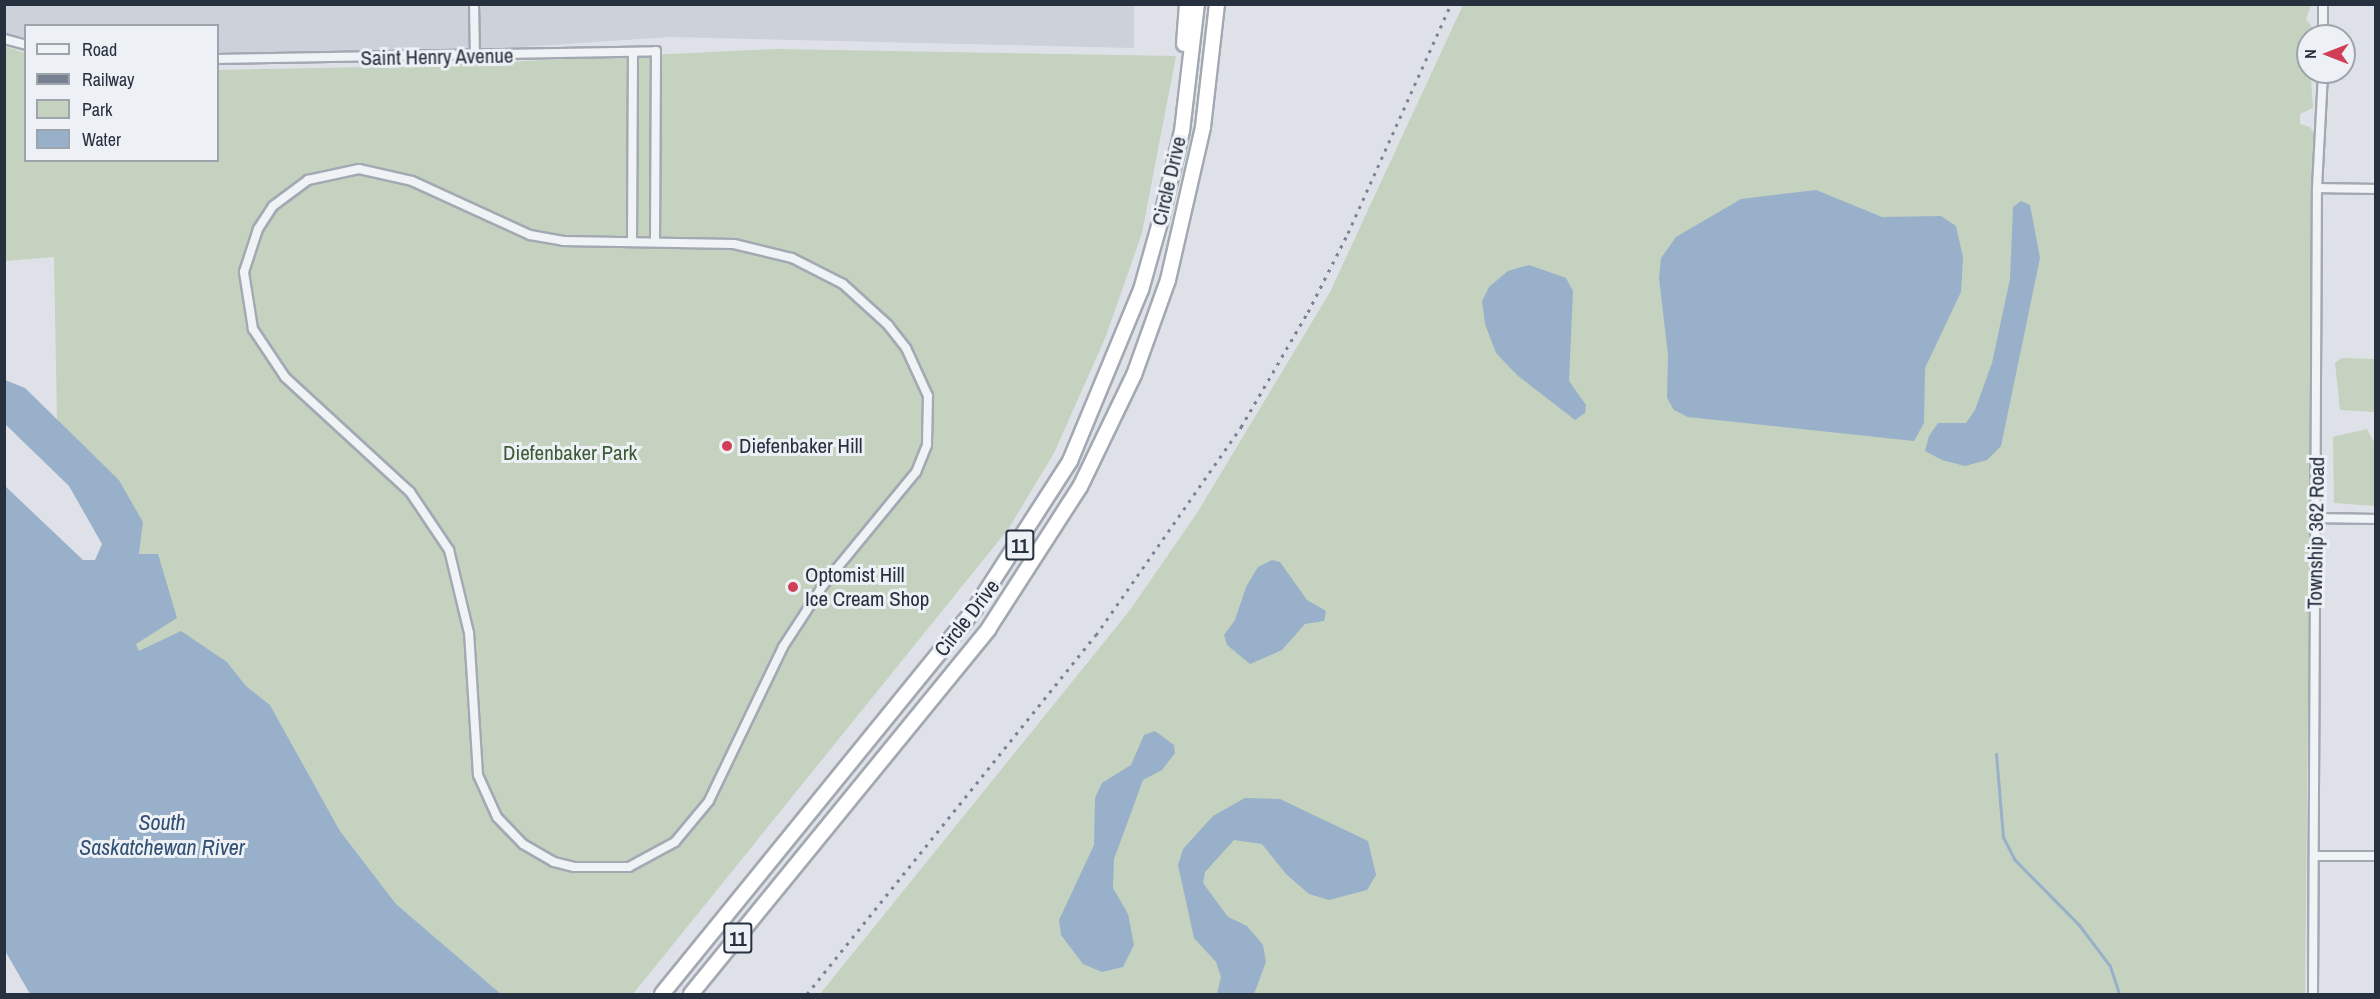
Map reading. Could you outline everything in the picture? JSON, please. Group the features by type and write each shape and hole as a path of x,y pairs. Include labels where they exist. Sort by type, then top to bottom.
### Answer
{"highway":[{"path":"1173,166 1171,146 1186,4"},
{"name":"Circle Drive","path":"662,994 976,607 1049,499 1083,434 1133,311 1173,166 1197,4"},
{"name":"Circle Drive","path":"691,994 989,628 1080,487 1134,375 1168,280 1203,128 1216,4"}],"street":[{"path":"474,4 475,57"},
{"path":"2323,4 2323,24"},
{"path":"4,39 24,44"},
{"path":"632,242 633,51"},
{"name":"Saint Henry Avenue","path":"219,59 475,57 656,51 655,242"},
{"name":"Township 362 Road","path":"2313,994 2318,188 2322,84"},
{"path":"359,169 412,180 530,235 563,241 632,242 774,251 843,284 906,348 928,396 927,445 916,472 824,584 783,647 709,801 693,823 675,842 629,867 574,867 538,855 508,832 480,786 465,604 448,550 434,523 410,492 302,394 269,356 246,311 244,272 258,229 273,206 309,180 359,169"},
{"path":"2318,188 2376,189"},
{"path":"2315,518 2376,519"},
{"path":"2314,856 2376,856"}],"shaded area":[{"path":"1134,4 1134,48 669,37 507,48 271,54 219,52 219,24 24,24 24,37 5,33 4,5"}],"green space":[{"path":"1463,5 2311,5 2306,19 2310,24 2296,24 2296,84 2311,84 2313,108 2300,114 2300,124 2310,127 2314,133 2305,994 820,994 1130,610 1197,513 1330,292"},
{"name":"Diefenbaker Park","path":"4,46 24,53 24,162 219,162 219,70 418,66 776,49 1176,56 1142,233 1106,336 1054,453 1009,528 633,994 501,994 396,904 340,831 270,705 246,686 227,662 139,651 136,645 158,554 139,554 143,522 119,480 57,420 54,257 5,261"},
{"path":"2342,358 2375,359 2375,412 2340,410 2335,363"},
{"path":"2367,429 2375,444 2375,506 2334,503 2333,437"}],"water":[{"path":"1816,190 1882,217 1941,216 1956,226 1963,257 1961,292 1925,368 1924,423 1914,441 1688,417 1674,410 1667,398 1668,355 1659,278 1661,258 1676,237 1741,199"},
{"path":"2021,201 2030,205 2040,258 2001,446 1987,460 1965,466 1942,460 1925,451 1929,436 1938,423 1966,423 1975,410 1992,363 2010,279 2013,207"},
{"path":"1529,265 1566,278 1573,291 1569,381 1586,405 1585,413 1575,420 1517,375 1496,353 1485,324 1482,301 1489,287 1508,271"},
{"name":"South Saskatchewan River","path":"5,380 25,388 119,480 143,522 139,554 158,554 177,618 136,644 139,651 181,631 227,662 246,686 270,705 340,831 396,904 501,994 30,994 4,949 5,486 83,560 95,560 102,544 69,486 5,424"},
{"path":"1272,560 1280,562 1307,600 1326,611 1324,621 1305,624 1282,650 1250,664 1227,645 1224,635 1235,620 1246,587 1258,567"},
{"path":"1155,731 1174,745 1175,753 1162,770 1143,780 1114,859 1113,888 1128,914 1134,945 1123,967 1102,972 1083,964 1061,935 1059,920 1094,845 1095,798 1102,783 1131,765 1144,735"},
{"path":"1245,798 1280,799 1368,841 1376,875 1367,890 1329,900 1309,894 1286,874 1262,844 1234,840 1205,872 1203,883 1228,917 1247,926 1263,945 1266,962 1254,994 1217,994 1221,977 1216,962 1194,938 1178,865 1183,849 1213,816"}],"waterway":[{"path":"1996,754 2003,837 2014,859 2079,925 2110,966 2119,994"}],"railway":[{"path":"807,994 1096,635 1241,427 1308,312 1348,233 1451,4"}],"place":[{"name":"Diefenbaker Hill","path":"727,446"},
{"name":"Optomist Hill Ice Cream Shop","path":"793,587"}]}
